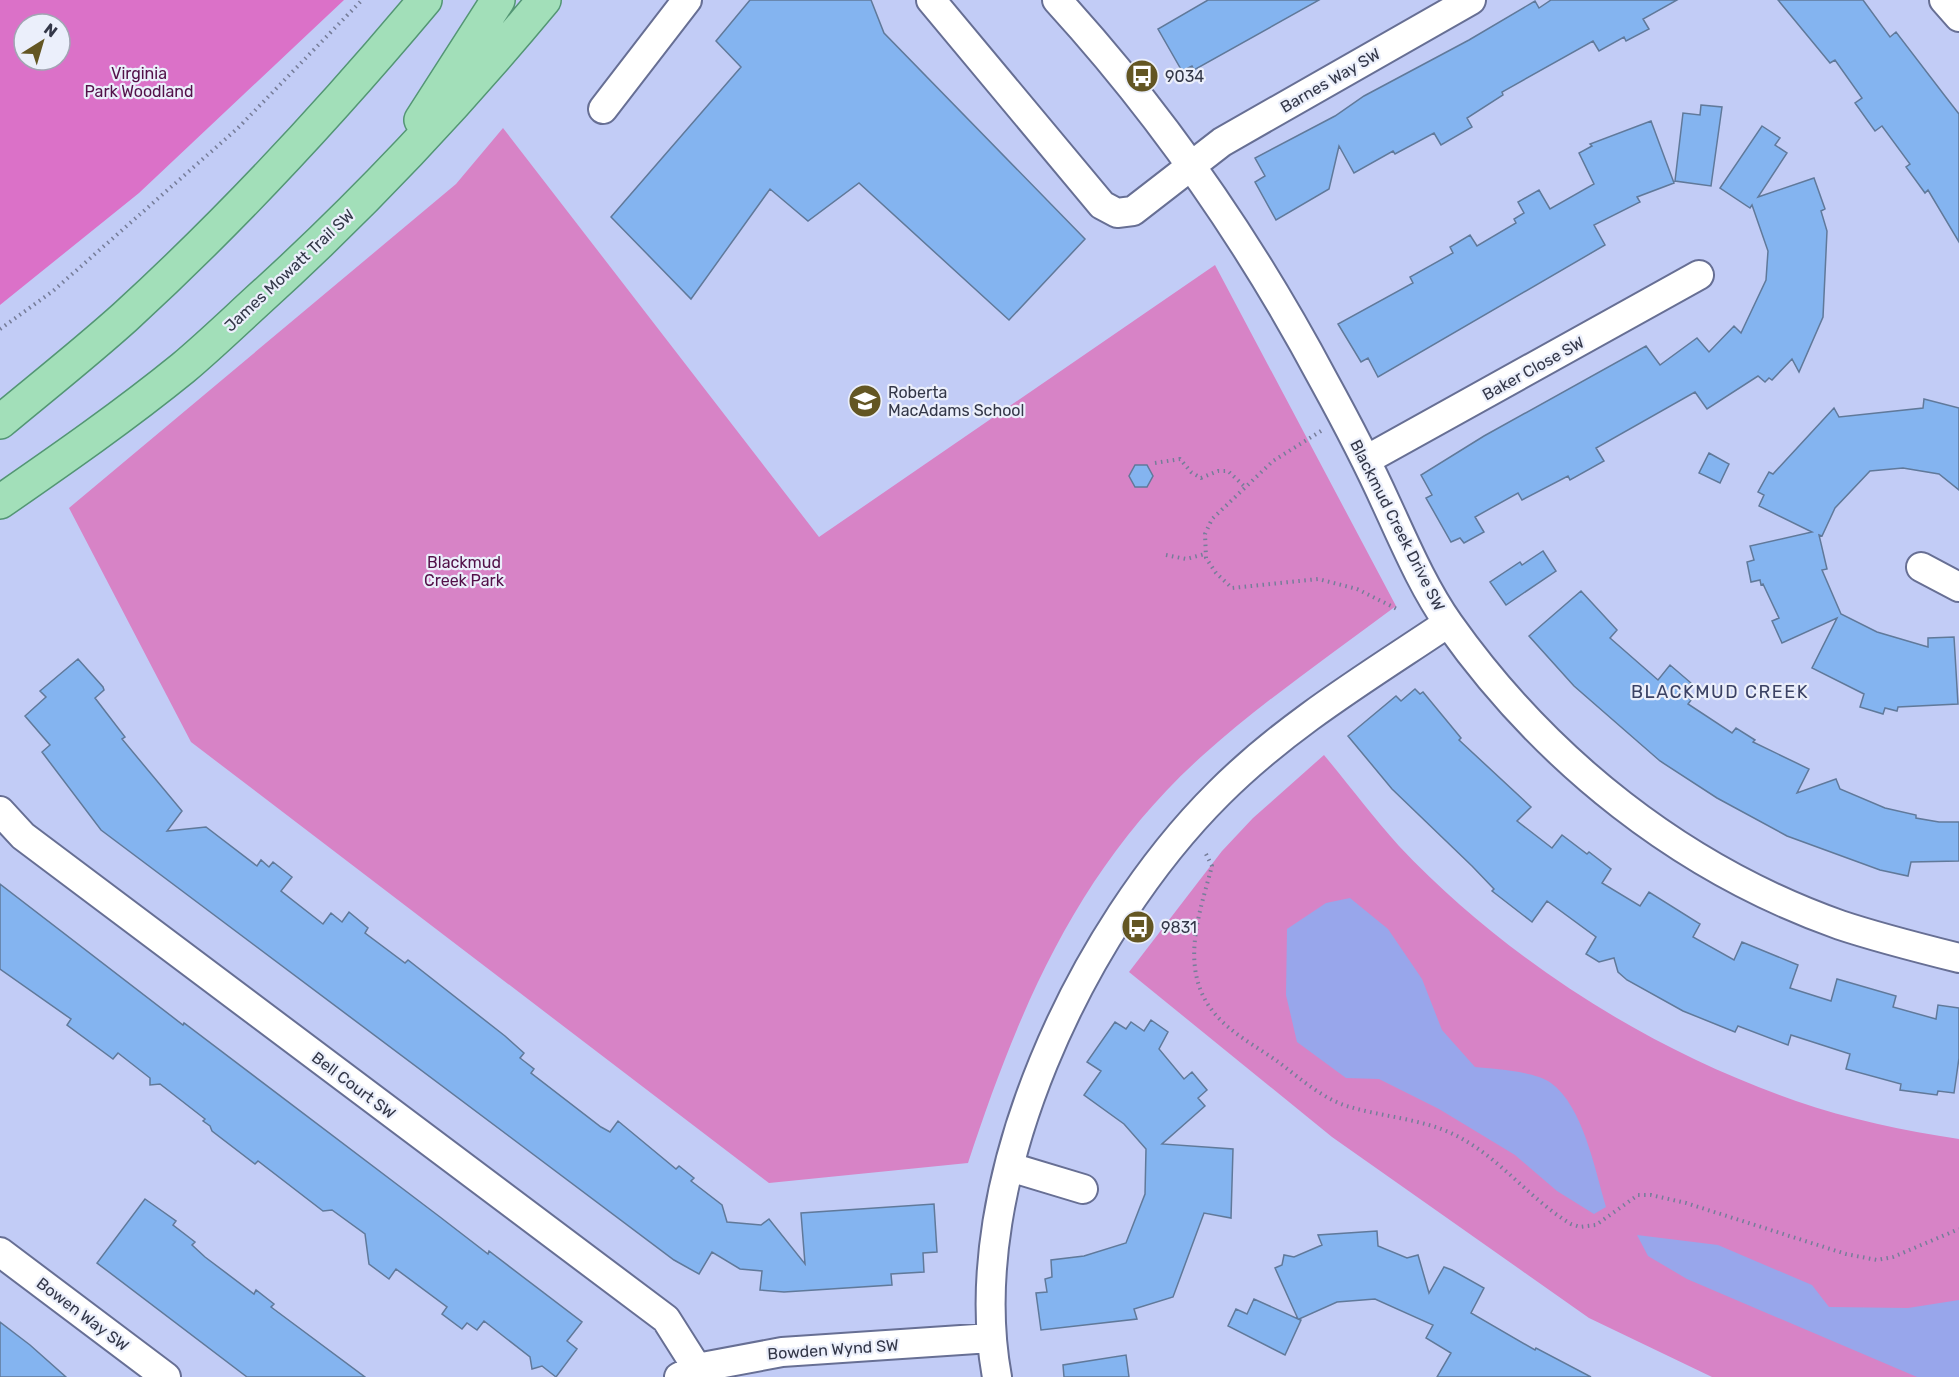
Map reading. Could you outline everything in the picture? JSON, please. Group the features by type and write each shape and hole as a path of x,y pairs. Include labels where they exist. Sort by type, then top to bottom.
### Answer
{"main road":[{"path":"0,422 124,318 205,241 301,141 425,0"},
{"path":"386,178 498,0"},
{"name":"James Mowatt Trail SW","path":"0,502 93,438 184,367 298,264 386,178 473,86 544,0"}],"street":[{"path":"603,109 687,0"},
{"name":"Barnes Way SW","path":"931,0 1102,205 1117,213 1133,211 1221,142 1471,0"},
{"name":"Blackmud Creek Drive SW","path":"1057,0 1136,91 1193,165 1289,316 1366,460 1421,574 1448,623 1506,696 1549,743 1621,804 1671,841 1703,861 1798,908 1841,925 1959,958"},
{"path":"1944,0 1959,17"},
{"name":"Baker Close SW","path":"1366,460 1699,276"},
{"path":"1921,567 1959,587"},
{"path":"997,1377 991,1338 997,1235 1010,1167 1026,1112 1066,1007 1110,930 1179,834 1271,745 1320,708 1448,623"},
{"name":"Bell Court SW","path":"0,811 23,836 660,1315 675,1330 688,1372"},
{"path":"1010,1167 1083,1189"},
{"name":"Bowen Way SW","path":"0,1252 166,1377"},
{"name":"Bowden Wynd SW","path":"688,1372 782,1352 991,1338"}],"path":[{"path":"0,329 53,291 238,128 362,0"},
{"path":"1322,431 1281,455 1212,519 1205,534 1205,554 1210,566 1232,588 1318,579 1357,589 1399,610"},
{"path":"1155,463 1180,459 1191,472 1201,478 1218,471 1228,471 1245,487"},
{"path":"1166,555 1186,559 1205,554"},
{"path":"1206,854 1212,866 1198,911 1194,952 1196,972 1201,988 1216,1015 1334,1101 1454,1134 1495,1160 1571,1224 1588,1227 1605,1219 1638,1195 1651,1195 1686,1203 1846,1254 1877,1260 1893,1257 1959,1229"}],"green space":[{"name":"Virginia Park Woodland","path":"0,0 344,0 139,193 0,305"},
{"name":"Blackmud Creek Park","path":"503,128 819,537 1215,265 1396,606 1273,697 1225,736 1158,799 1120,845 1087,893 1058,943 1032,996 1009,1050 968,1163 769,1183 191,742 69,508 456,184"},
{"path":"1324,755 1399,846 1441,888 1533,963 1582,997 1633,1028 1741,1080 1796,1101 1877,1124 1959,1139 1959,1377 1712,1377 1589,1318 1332,1137 1129,972 1222,851 1253,818"}],"water":[{"path":"1350,898 1388,929 1422,979 1442,1030 1475,1067 1514,1071 1535,1076 1551,1083 1562,1093 1580,1123 1606,1207 1594,1214 1557,1191 1515,1155 1439,1109 1379,1079 1346,1078 1297,1042 1286,995 1287,929 1326,903"},
{"path":"1637,1235 1718,1245 1812,1285 1829,1307 1908,1308 1959,1300 1959,1377 1917,1377 1687,1279 1648,1256"}],"building":[{"path":"750,0 871,0 884,33 1085,239 1009,320 859,183 808,221 770,189 691,299 611,217 741,67 716,41"},
{"path":"1208,0 1319,0 1194,70 1192,66 1182,71 1158,29"},
{"path":"1551,0 1677,0 1643,19 1649,29 1626,41 1624,37 1599,51 1593,41 1502,92 1503,95 1467,118 1472,127 1441,145 1434,133 1395,154 1393,151 1354,173 1339,146 1329,189 1276,220 1255,182 1265,176 1255,158 1335,116 1364,96 1469,40 1535,1 1539,8"},
{"path":"1778,0 1863,0 1890,37 1896,32 1959,114 1959,242 1928,190 1925,193 1906,167 1910,164 1882,126 1875,131 1855,103 1862,98 1835,60 1830,63"},
{"path":"1701,105 1722,107 1711,186 1675,181 1683,113 1700,115"},
{"path":"1651,121 1674,183 1637,197 1640,202 1594,225 1605,245 1378,377 1368,358 1361,362 1338,324 1413,283 1410,277 1453,253 1450,247 1470,235 1477,246 1516,223 1514,219 1524,213 1518,202 1539,190 1550,209 1594,184 1579,153 1592,146 1590,144"},
{"path":"1762,126 1780,138 1775,145 1787,153 1758,197 1814,178 1825,209 1821,211 1827,231 1823,317 1799,372 1792,359 1772,380 1769,378 1765,382 1758,376 1707,409 1695,392 1596,448 1604,461 1570,480 1568,476 1522,500 1518,493 1475,517 1484,532 1464,543 1460,538 1451,542 1426,498 1432,495 1421,475 1484,436 1646,346 1660,365 1697,338 1709,352 1734,326 1741,333 1766,280 1768,251 1752,205 1750,208 1720,188"},
{"path":"1924,399 1959,408 1959,490 1939,474 1903,468 1870,471 1835,508 1822,536 1819,535 1827,569 1822,570 1841,614 1877,632 1928,647 1928,638 1954,637 1958,704 1898,707 1897,711 1885,708 1883,714 1860,707 1864,694 1812,668 1837,618 1782,643 1772,621 1779,618 1760,580 1751,582 1747,562 1754,560 1750,546 1812,532 1759,506 1764,495 1758,492 1769,472 1773,474 1834,408 1839,417 1923,408"},
{"path":"1709,453 1729,464 1720,483 1699,473"},
{"path":"1135,465 1147,465 1153,476 1147,487 1135,487 1129,476"},
{"path":"1543,551 1556,571 1506,605 1490,582 1520,562 1522,565"},
{"path":"1581,591 1617,630 1610,638 1658,680 1670,665 1691,683 1683,693 1691,700 1688,704 1732,733 1736,728 1755,740 1753,742 1809,769 1797,793 1836,779 1840,789 1885,808 1916,815 1916,818 1939,822 1959,822 1959,861 1911,862 1908,876 1880,870 1787,836 1717,798 1660,761 1574,686 1529,636"},
{"path":"78,659 103,687 104,690 95,698 125,737 122,739 182,811 167,831 206,827 257,866 261,860 269,867 273,862 292,877 281,891 323,924 331,913 342,922 349,912 368,928 365,933 405,963 408,960 505,1036 524,1053 520,1058 534,1069 531,1073 601,1127 610,1132 618,1121 676,1169 679,1166 694,1178 691,1181 722,1205 727,1222 761,1225 769,1219 805,1264 801,1213 934,1204 937,1252 923,1253 924,1272 891,1274 892,1285 784,1292 760,1290 762,1271 740,1269 712,1252 699,1274 674,1260 101,830 42,752 50,745 25,716 46,697 40,691"},
{"path":"1415,689 1420,694 1423,692 1461,738 1459,740 1531,807 1517,821 1552,848 1562,835 1587,854 1589,852 1611,869 1602,883 1640,906 1649,892 1700,924 1693,937 1734,960 1742,942 1798,965 1790,988 1831,1001 1837,979 1896,996 1893,1007 1936,1019 1938,1005 1959,1008 1959,1058 1954,1093 1938,1091 1937,1095 1900,1090 1901,1084 1846,1069 1850,1054 1791,1035 1788,1045 1738,1026 1735,1032 1683,1011 1627,980 1618,972 1614,958 1599,962 1586,954 1596,937 1547,901 1532,922 1492,891 1494,889 1472,866 1392,789 1348,736 1396,696 1401,701"},
{"path":"0,884 183,1025 184,1023 488,1254 489,1251 582,1322 567,1341 577,1349 556,1377 542,1366 532,1369 530,1357 484,1321 477,1330 467,1323 462,1329 442,1314 447,1307 396,1269 389,1279 369,1264 365,1234 332,1210 323,1211 258,1161 255,1164 212,1131 210,1126 203,1121 205,1119 160,1084 150,1085 150,1078 118,1053 113,1059 67,1025 71,1019 0,969"},
{"path":"1151,1020 1168,1032 1159,1049 1184,1079 1192,1072 1207,1090 1198,1098 1205,1106 1162,1144 1233,1149 1231,1218 1204,1213 1173,1297 1134,1309 1137,1319 1041,1330 1036,1293 1047,1292 1045,1279 1052,1277 1051,1260 1084,1256 1126,1243 1145,1194 1146,1149 1124,1124 1084,1095 1101,1071 1087,1062 1115,1022 1126,1029 1131,1022 1144,1031"},
{"path":"145,1199 176,1221 173,1225 195,1242 192,1245 205,1257 254,1294 256,1290 274,1304 271,1307 365,1377 247,1377 97,1263"},
{"path":"1377,1231 1378,1246 1407,1258 1418,1255 1429,1293 1444,1267 1452,1270 1484,1288 1471,1313 1535,1350 1536,1348 1591,1377 1437,1377 1451,1353 1426,1338 1433,1325 1375,1299 1337,1302 1299,1319 1301,1320 1285,1355 1228,1326 1236,1309 1247,1314 1254,1299 1298,1319 1275,1268 1282,1265 1284,1255 1294,1257 1322,1245 1318,1235"},
{"path":"0,1322 30,1345 66,1377 0,1377"},
{"path":"1126,1355 1129,1377 1064,1377 1063,1365"}],"place":[{"name":"9034","path":"1142,76"},
{"name":"Roberta MacAdams School","path":"865,401"},
{"name":"9831","path":"1138,927"}],"district":[{"name":"BLACKMUD CREEK","path":"1720,692"}]}
